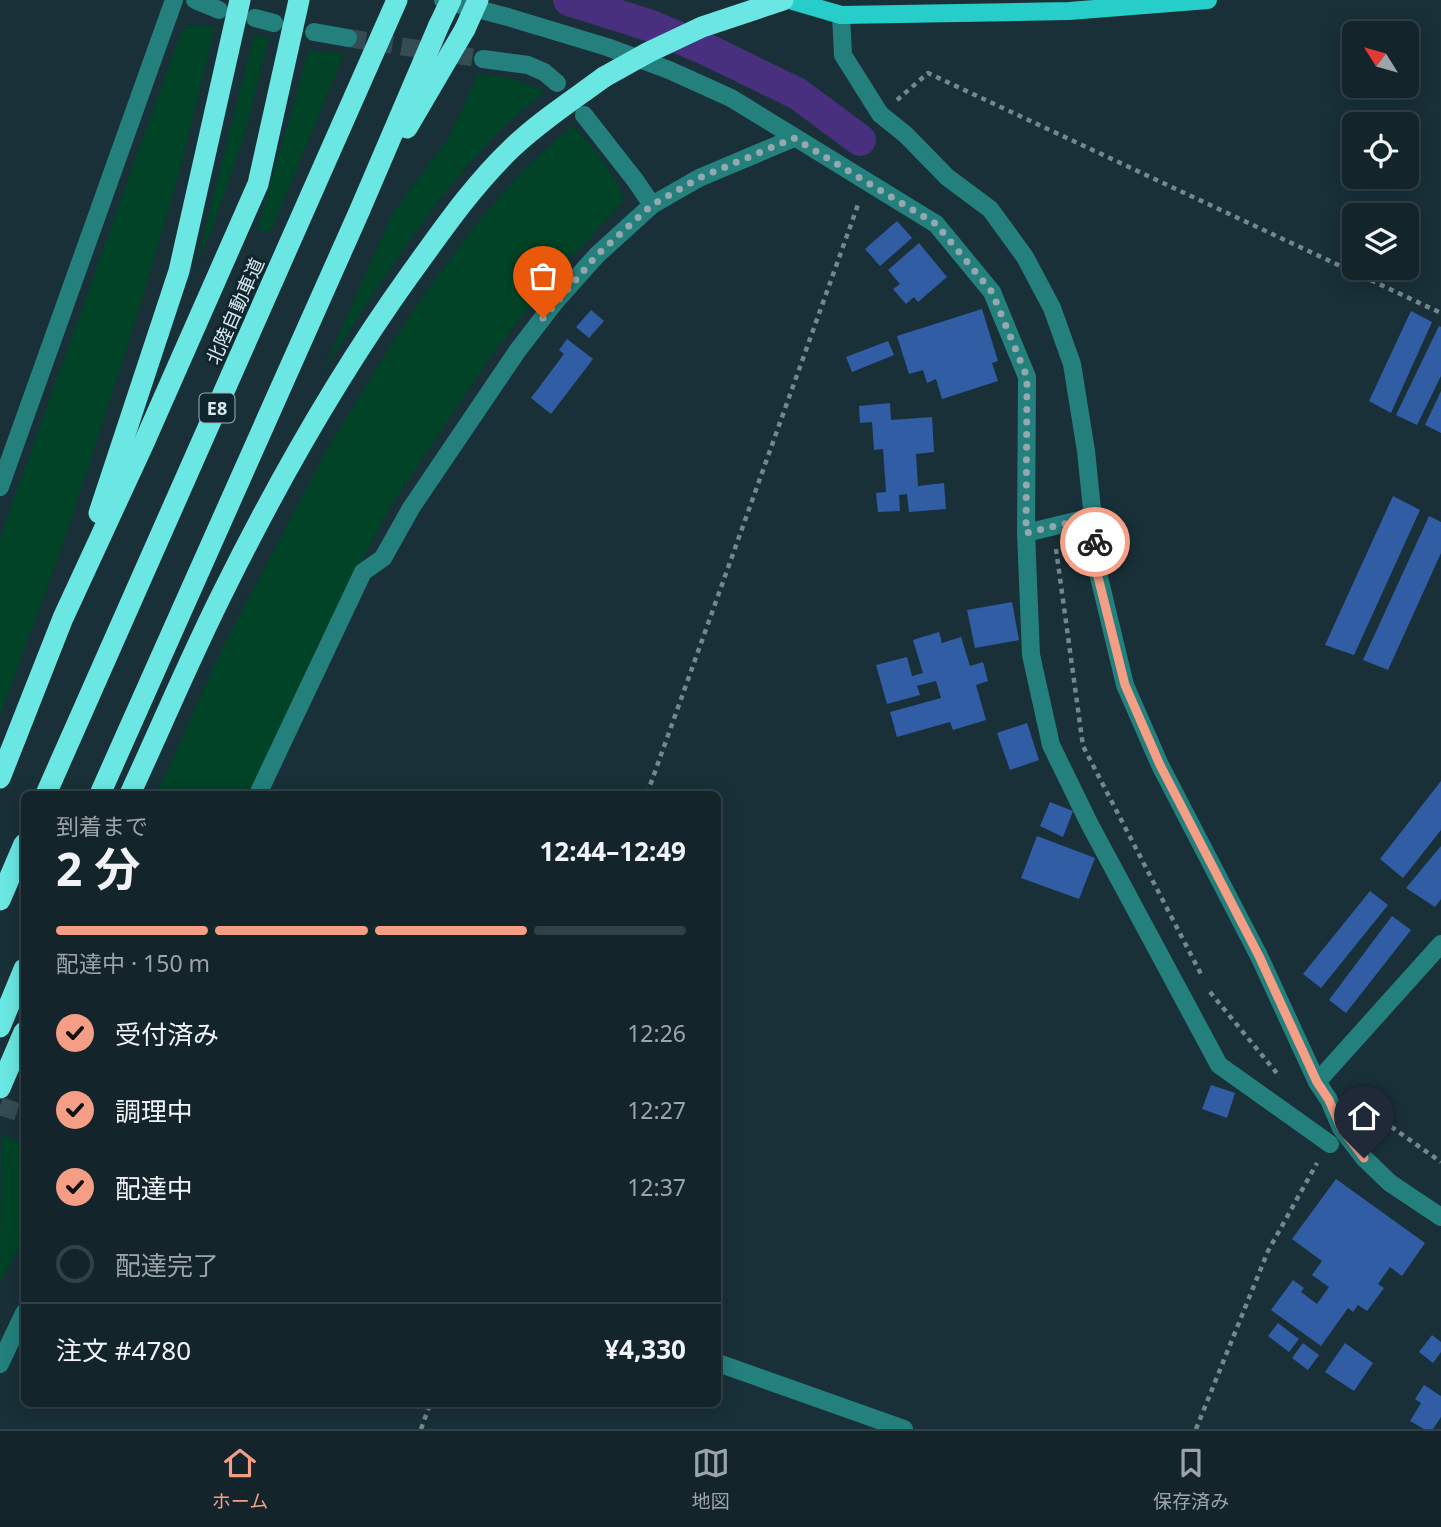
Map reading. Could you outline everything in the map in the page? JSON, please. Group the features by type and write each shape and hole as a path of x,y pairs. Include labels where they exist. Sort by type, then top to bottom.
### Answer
{"highway":[{"path":"0,778 63,618 179,271 240,0"},
{"path":"63,618 258,184 299,0"},
{"name":"北陸自動車道","path":"47,791 397,0"},
{"name":"E8","path":"101,791 359,212 450,0"},
{"path":"359,212 465,29 478,0"},
{"path":"131,791 223,592 279,486 373,326 460,205 511,149 554,112 604,77 702,27 783,0"},
{"path":"0,900 21,851"},
{"path":"0,1027 21,976"},
{"path":"0,1088 21,1039"}],"main road":[{"path":"790,0 841,15 1069,11 1208,0"}],"street":[{"path":"0,487 174,0"},
{"path":"195,0 219,10"},
{"path":"443,0 583,39 668,70 730,98 936,224 992,292 1027,377 1026,533 1031,655 1051,746 1090,825 1219,1065 1329,1144"},
{"path":"841,15 843,55 880,114 906,135 947,177 990,209 1025,257 1052,308 1072,364 1086,451 1098,577 1125,685 1160,765 1259,956 1341,1128 1364,1158 1390,1183 1441,1217"},
{"path":"255,18 274,23"},
{"path":"314,32 348,38"},
{"path":"483,59 528,65 544,72 557,83"},
{"path":"584,115 652,205"},
{"path":"259,791 363,572 383,558 411,508 518,350 555,302 597,255 652,205 699,178 794,138"},
{"path":"1026,533 1093,517"},
{"path":"1317,1082 1441,944"},
{"path":"0,1364 21,1319"},
{"path":"721,1364 904,1429"}],"path":[{"path":"880,114 928,73 1441,313"},
{"path":"648,791 867,181"},
{"path":"1196,1429 1268,1251 1329,1144"},
{"path":"421,1429 429,1407"}],"green space":[{"path":"190,25 215,27 179,173 141,303 66,536 0,715 0,538 181,32"},
{"path":"254,35 269,38 244,136 211,232 196,265"},
{"path":"309,50 344,54 271,231 257,230"},
{"path":"478,74 512,79 544,92 502,129 447,190 403,249 322,373 392,214 449,137"},
{"path":"573,125 610,171 623,201 542,290 491,356 392,504 321,639 251,791 158,791 220,653 327,449 436,278 478,222 521,172"},
{"path":"1,1135 21,1141 21,1245 0,1282"}],"building":[{"path":"897,221 912,238 880,266 865,249"},
{"path":"919,243 947,277 918,302 914,297 906,304 893,289 900,284 888,270"},
{"path":"982,309 998,361 992,363 998,381 942,399 936,379 927,383 923,370 909,374 897,336"},
{"path":"591,310 604,321 589,338 576,327"},
{"path":"1411,311 1432,322 1391,413 1369,401"},
{"path":"1439,326 1441,376 1417,425 1396,415"},
{"path":"567,339 593,359 551,414 531,398 564,354 559,350"},
{"path":"888,341 894,355 852,372 846,357"},
{"path":"1441,391 1441,433 1425,425"},
{"path":"890,403 891,420 932,417 934,452 916,454 918,486 944,483 946,509 909,512 907,494 899,495 900,511 878,512 876,493 886,492 883,449 874,450 872,422 860,423 859,406"},
{"path":"1393,496 1420,510 1354,655 1325,645"},
{"path":"1429,516 1441,522 1441,553 1388,670 1363,660"},
{"path":"1012,602 1019,640 975,648 967,610"},
{"path":"939,632 942,643 961,637 970,666 983,662 988,681 976,685 986,720 953,730 950,722 897,737 890,712 941,698 936,681 917,686 920,695 887,704 876,665 907,657 912,676 923,673 913,640"},
{"path":"1027,723 1039,760 1010,770 997,733"},
{"path":"1441,781 1441,830 1403,878 1380,859"},
{"path":"1050,802 1073,811 1063,837 1040,826"},
{"path":"1037,836 1095,858 1079,899 1021,878"},
{"path":"1441,846 1441,899 1435,907 1406,888"},
{"path":"1370,891 1388,905 1321,988 1303,974"},
{"path":"1392,916 1411,930 1346,1013 1329,1000"},
{"path":"1211,1085 1235,1093 1227,1118 1202,1109"},
{"path":"1336,1179 1425,1243 1402,1276 1390,1267 1378,1284 1384,1288 1367,1311 1358,1305 1353,1312 1348,1308 1321,1346 1271,1310 1293,1280 1304,1288 1301,1292 1317,1304 1329,1287 1312,1275 1322,1261 1292,1239"},
{"path":"1278,1323 1299,1339 1289,1352 1268,1336"},
{"path":"1432,1335 1441,1342 1441,1352 1433,1363 1419,1352"},
{"path":"1303,1343 1319,1355 1308,1370 1292,1358"},
{"path":"1345,1343 1373,1363 1354,1391 1325,1372"},
{"path":"1424,1385 1441,1396 1441,1417 1433,1429 1424,1429 1410,1421 1421,1403 1415,1399"}],"waterway":[{"path":"569,0 651,26 710,51 798,94 860,140"}],"tunnel":[{"path":"348,38 483,59"},
{"path":"0,1106 21,1113"}],"way so far":[{"path":"543,318 597,255 652,205 699,178 794,138 936,224 992,292 1027,377 1026,533 1093,517 1095,542"}],"route":[{"path":"1095,542 1098,577 1125,685 1160,765 1259,956 1317,1082 1329,1100 1341,1128 1364,1158"}]}
